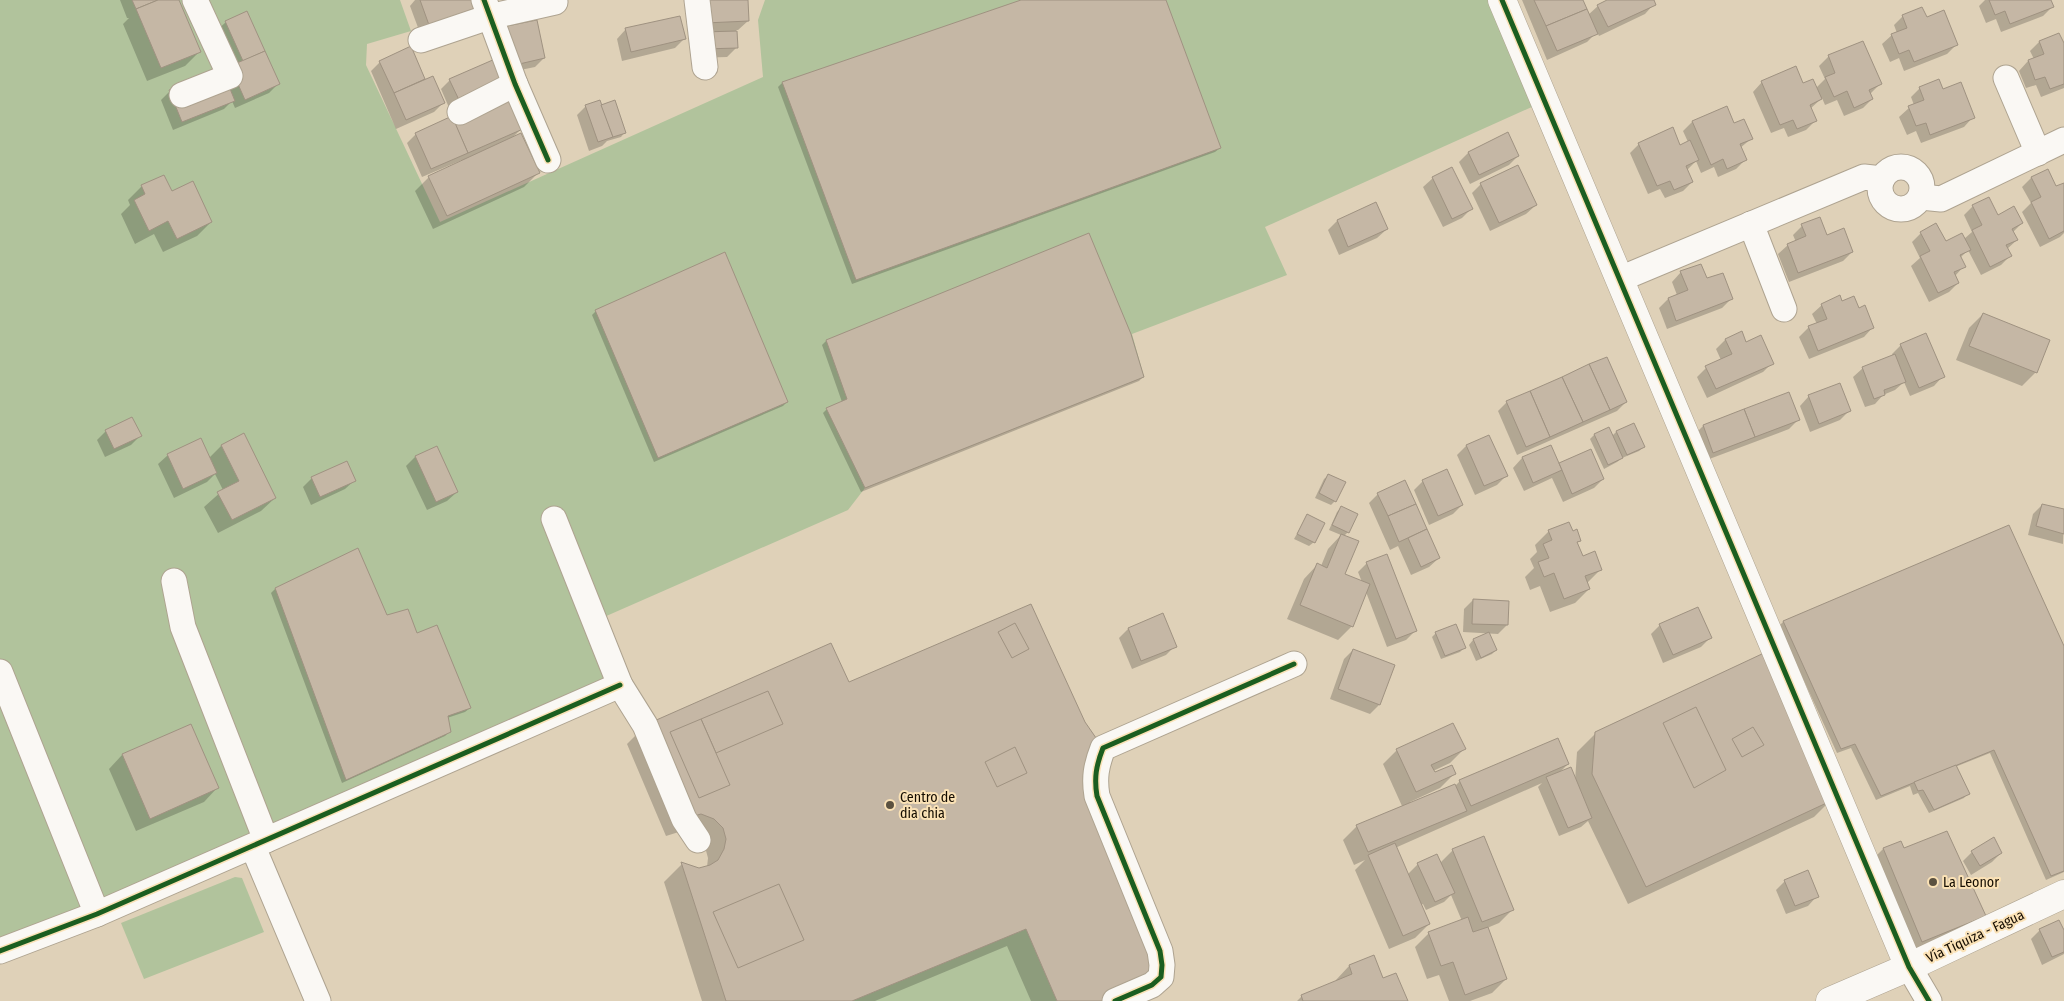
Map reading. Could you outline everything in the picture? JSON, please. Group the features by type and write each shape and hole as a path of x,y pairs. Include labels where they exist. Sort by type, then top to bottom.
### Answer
{"street":[{"path":"182,95 230,76 195,0"},
{"path":"697,0 705,68"},
{"path":"1502,0 1909,967 1929,1001"},
{"path":"422,40 486,8 555,2"},
{"path":"486,8 515,84 548,160"},
{"path":"2006,78 2038,153"},
{"path":"460,112 515,84"},
{"path":"1620,279 1864,177 1882,179 1893,169 1907,168 1918,176 1922,183 1921,197 1940,199 2064,140"},
{"path":"1751,224 1784,309"},
{"path":"554,519 620,685 645,725 684,819 698,840"},
{"path":"174,581 182,627 318,1001"},
{"path":"1115,1001 1152,984 1160,977 1162,965 1160,951 1097,796 1094,781 1096,766 1103,748 1294,664"},
{"path":"0,672 97,914"},
{"path":"0,951 97,914 620,685"},
{"name":"Vía Tiquiza - Fagua","path":"1830,1001 1909,967 2064,894"}],"green space":[{"path":"0,0 400,0 411,31 367,44 366,65 440,222 763,77 758,20 765,0 1502,0 1545,101 1265,227 1287,275 1132,334 1144,377 865,488 848,510 595,621 620,685 0,951"},
{"path":"235,877 242,878 264,932 144,979 121,923"},
{"path":"1026,929 1057,1001 852,1001"}],"building":[{"path":"132,0 158,0 136,9"},
{"path":"158,0 179,0 201,52 161,68 136,9"},
{"path":"420,0 473,0 476,8 429,25"},
{"path":"705,0 748,0 749,21 705,23"},
{"path":"1021,0 1166,0 1221,148 856,280 782,82"},
{"path":"1534,0 1583,0 1587,9 1546,26"},
{"path":"1607,0 1654,0 1656,5 1608,27 1597,5"},
{"path":"1989,0 2051,0 2054,7 2010,24 2005,11 1995,15"},
{"path":"1922,7 1927,17 1944,10 1958,45 1914,62 1909,50 1899,54 1891,34 1907,28 1902,15"},
{"path":"1587,9 1598,34 1557,51 1546,26"},
{"path":"247,11 265,51 243,61 225,21"},
{"path":"680,16 686,39 631,52 625,28"},
{"path":"537,20 545,58 515,65 507,26"},
{"path":"737,31 738,48 703,49 702,32"},
{"path":"2059,33 2064,43 2064,84 2050,89 2045,77 2035,80 2028,60 2044,54 2039,41"},
{"path":"1863,41 1882,84 1869,90 1873,99 1854,108 1847,91 1834,97 1825,77 1835,73 1828,55"},
{"path":"411,46 425,79 394,93 379,61"},
{"path":"265,51 280,84 245,100 230,66"},
{"path":"495,59 505,82 460,102 449,79"},
{"path":"1796,66 1803,83 1813,79 1822,99 1810,105 1817,121 1797,129 1793,120 1780,125 1761,81"},
{"path":"222,69 235,101 182,122 169,90"},
{"path":"433,76 445,103 406,120 394,93"},
{"path":"1939,79 1943,89 1961,82 1975,118 1930,135 1926,123 1916,126 1908,106 1924,100 1919,87"},
{"path":"510,100 523,129 468,153 455,124"},
{"path":"600,100 613,137 598,142 585,105"},
{"path":"615,100 626,133 613,137 601,105"},
{"path":"1727,106 1734,123 1744,119 1753,139 1740,144 1747,160 1727,169 1723,159 1711,165 1692,121"},
{"path":"452,116 468,153 431,169 415,133"},
{"path":"1673,127 1680,145 1690,140 1699,160 1686,166 1693,182 1674,190 1670,181 1657,186 1638,143"},
{"path":"1508,132 1519,156 1479,175 1468,152"},
{"path":"521,133 540,173 447,216 428,176"},
{"path":"1518,165 1537,205 1499,223 1480,183"},
{"path":"1452,167 1473,209 1452,219 1432,177"},
{"path":"2048,169 2056,186 2064,183 2064,231 2049,239 2031,202 2041,197 2031,177"},
{"path":"164,175 172,191 193,181 212,222 177,239 168,221 149,231 134,200 145,194 141,185"},
{"path":"1989,197 1998,215 2014,206 2023,223 2012,229 2018,240 2006,245 2012,256 1990,267 1972,230 1982,225 1972,205"},
{"path":"1376,202 1388,229 1348,247 1337,220"},
{"path":"1820,217 1827,235 1844,228 1853,252 1798,273 1787,244 1806,236 1801,224"},
{"path":"1936,223 1946,241 1962,233 1971,250 1960,255 1966,267 1954,272 1959,283 1938,293 1920,256 1930,251 1920,232"},
{"path":"1089,233 1131,334 1144,377 865,488 826,408 847,399 826,340"},
{"path":"725,252 788,402 658,458 595,310"},
{"path":"1701,264 1707,278 1723,273 1733,299 1676,321 1668,298 1688,290 1680,271"},
{"path":"1840,295 1842,301 1854,296 1859,308 1865,305 1874,328 1818,351 1808,326 1827,319 1821,304"},
{"path":"1983,313 2050,340 2037,373 1969,346"},
{"path":"1742,331 1746,342 1761,335 1774,364 1716,389 1705,366 1732,354 1725,339"},
{"path":"1926,333 1945,377 1919,388 1900,344"},
{"path":"1895,354 1906,382 1884,390 1885,395 1874,399 1862,367"},
{"path":"1607,357 1627,402 1610,410 1589,364"},
{"path":"1589,364 1610,410 1583,422 1562,377"},
{"path":"1562,377 1583,422 1550,437 1530,391"},
{"path":"1840,383 1851,411 1819,424 1808,395"},
{"path":"1530,391 1550,437 1526,447 1506,401"},
{"path":"1789,392 1800,420 1755,437 1744,409"},
{"path":"1744,409 1755,437 1713,453 1703,425"},
{"path":"132,417 142,436 114,449 105,430"},
{"path":"1634,423 1645,447 1627,455 1616,431"},
{"path":"1609,427 1623,458 1608,465 1594,434"},
{"path":"244,433 276,498 232,520 217,492 239,481 221,445"},
{"path":"1489,435 1508,476 1484,486 1466,445"},
{"path":"201,438 217,473 183,489 167,454"},
{"path":"1551,445 1562,470 1533,483 1522,457"},
{"path":"437,446 458,492 436,502 415,456"},
{"path":"1591,449 1604,479 1572,494 1559,463"},
{"path":"347,461 356,481 320,497 311,477"},
{"path":"1447,469 1463,505 1438,516 1422,480"},
{"path":"1328,474 1346,482 1336,502 1319,493"},
{"path":"1405,480 1416,504 1388,516 1377,493"},
{"path":"1416,504 1427,529 1399,542 1388,516"},
{"path":"2042,504 2064,509 2064,534 2036,526"},
{"path":"1341,506 1358,514 1349,533 1332,525"},
{"path":"1307,514 1325,523 1315,543 1297,534"},
{"path":"1569,522 1573,531 1577,529 1581,541 1577,542 1583,556 1595,551 1602,570 1585,576 1590,589 1564,599 1554,573 1544,577 1538,562 1549,558 1543,544 1552,540 1548,530"},
{"path":"2009,525 2064,646 2064,871 2051,876 1994,750 1881,796 1855,744 1841,749 1783,621"},
{"path":"1427,529 1440,558 1421,567 1408,538"},
{"path":"1341,534 1359,541 1345,574 1370,584 1353,627 1300,605 1317,563 1327,568"},
{"path":"358,548 387,615 408,609 417,633 437,625 471,708 448,716 451,732 346,780 275,588"},
{"path":"1387,554 1417,631 1396,639 1366,562"},
{"path":"1473,599 1509,601 1508,625 1472,624"},
{"name":"Centro de dia chia","path":"1031,604 1085,722 1103,748 1096,766 1162,965 1115,1001 1057,1001 1026,929 852,1001 726,1001 681,862 699,868 710,865 718,860 724,849 726,839 723,828 714,819 701,814 684,819 645,725 831,643 849,682"},
{"path":"1698,607 1712,638 1673,655 1659,624"},
{"path":"1163,613 1177,647 1141,661 1128,628"},
{"path":"1015,623 1029,649 1012,658 998,632"},
{"path":"1456,624 1466,648 1445,656 1435,632"},
{"path":"1489,632 1497,650 1481,658 1473,639"},
{"path":"1353,649 1395,665 1380,705 1338,689"},
{"path":"1764,653 1833,800 1646,887 1592,774 1595,732"},
{"path":"768,691 783,724 716,753 701,719"},
{"path":"1696,707 1726,770 1694,788 1663,723"},
{"path":"701,719 730,785 699,798 670,732"},
{"path":"1453,723 1466,749 1431,765 1435,772 1452,765 1456,774 1416,792 1396,749"},
{"path":"191,724 219,788 150,819 122,754"},
{"path":"1753,727 1764,745 1742,757 1732,739"},
{"path":"1558,738 1569,764 1471,806 1459,780"},
{"path":"1015,747 1027,773 997,787 985,762"},
{"path":"1956,765 1970,794 1934,810 1923,790 1918,791 1914,782"},
{"path":"1571,767 1592,818 1568,828 1546,777"},
{"path":"1455,784 1467,811 1368,852 1356,825"},
{"name":"La Leonor","path":"1947,831 1986,916 1922,942 1883,848 1901,841 1904,848"},
{"path":"1484,836 1514,910 1482,922 1452,849"},
{"path":"1994,837 2002,853 1980,866 1971,851"},
{"path":"1395,843 1430,924 1403,936 1368,855"},
{"path":"1437,854 1455,893 1435,902 1417,863"},
{"path":"1808,870 1819,897 1795,906 1784,880"},
{"path":"779,884 804,940 738,968 713,912"},
{"path":"1468,917 1473,932 1488,927 1507,979 1465,995 1453,962 1441,966 1428,932"},
{"path":"2059,920 2064,930 2064,952 2052,957 2039,929"},
{"path":"1374,955 1383,978 1396,973 1408,1001 1303,1001 1301,995 1352,974 1349,965"}],"cycle path":[{"path":"484,0 515,84 548,160"},
{"path":"1502,0 1909,967 1929,1001"},
{"path":"1115,1001 1152,985 1161,977 1162,965 1160,951 1097,796 1096,772 1103,748 1294,664"},
{"path":"0,951 97,914 620,685"}],"place":[{"name":"Centro de dia chia","path":"890,805"},
{"name":"La Leonor","path":"1933,882"}]}
